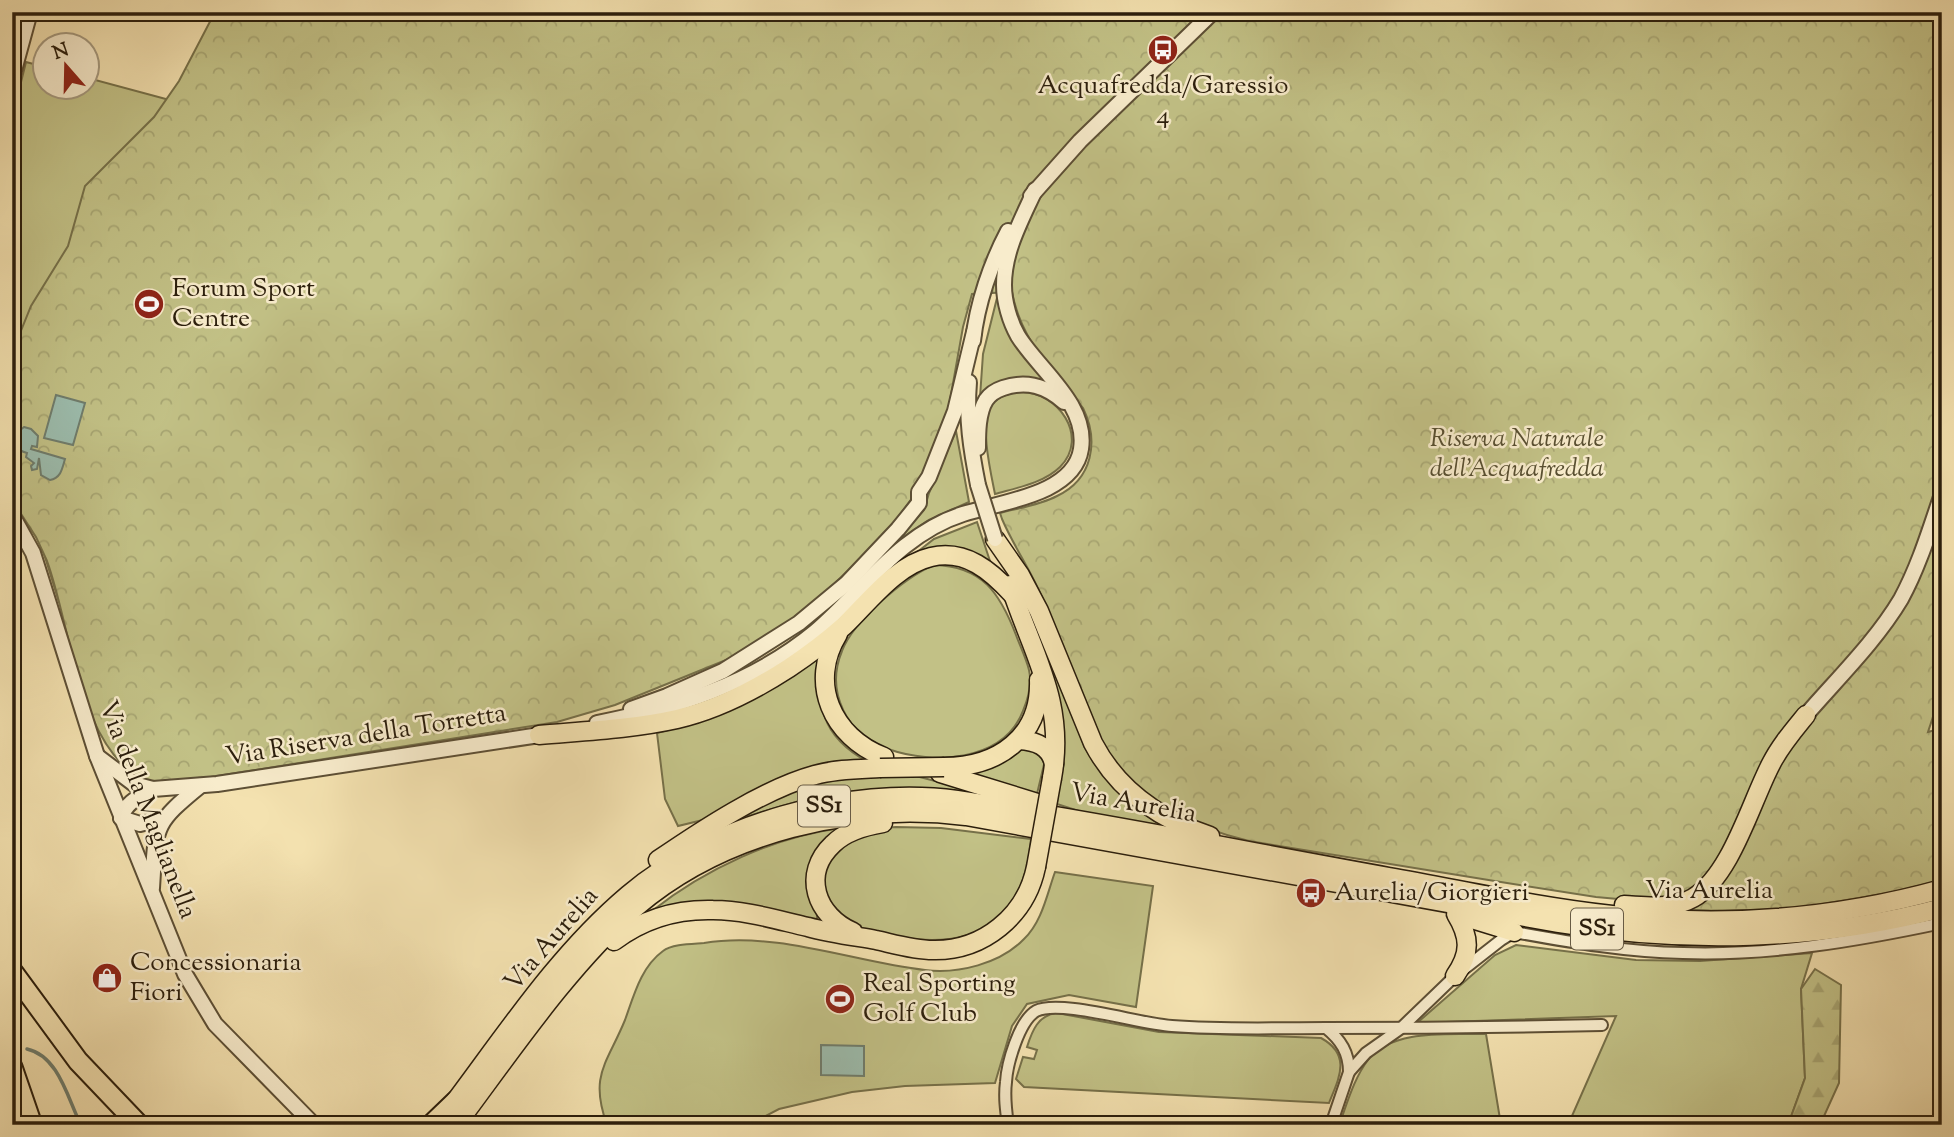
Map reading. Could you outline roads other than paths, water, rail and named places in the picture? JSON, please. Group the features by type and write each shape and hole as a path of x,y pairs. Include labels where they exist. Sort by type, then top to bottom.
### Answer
{"highway":[{"path":"569,979 633,927 664,915 695,910 731,911 847,936 936,950 978,941 994,932 1014,914 1027,895 1036,867 1053,771 1054,714 1036,648 1013,595 995,538"},
{"path":"995,538 1020,575 1039,611 1093,743 1105,764 1121,783 1154,811 1186,828 1322,864"},
{"path":"539,735 643,725 692,715 736,698 788,668 841,628 904,570 935,556 967,558 998,578 1013,595"},
{"path":"841,628 826,663 825,683 830,704 840,726 882,763"},
{"path":"942,770 983,760 998,754 1018,740 1030,724 1038,706 1036,648"},
{"path":"1464,890 1523,891 1645,906 1672,905 1694,898 1708,887 1720,872 1775,756 1806,715"},
{"path":"1018,740 1037,743 1046,748 1053,771"},
{"path":"576,947 598,913 618,892 655,862 769,794 814,775 882,763 942,770 1111,827"},
{"name":"Via Aurelia","path":"438,1125 576,947 629,894 672,864 739,831 808,809 869,799 924,797 983,804 1601,914 1716,921 1819,914 1867,907 1942,889"},
{"name":"Via Aurelia","path":"456,1125 598,944 638,906 671,881 724,853 781,832 825,821 898,812 944,813 1558,923 1652,934 1723,936 1805,933 1874,923 1942,908"},
{"path":"872,939 836,923 822,907 815,883 822,857 835,842 855,830 944,813"},
{"path":"1255,867 1320,887 1456,914 1514,932"},
{"path":"1455,976 1466,956 1468,944 1466,932 1456,914"},
{"path":"12,971 79,1061 139,1125"},
{"path":"12,1068 32,1125"},
{"path":"431,1125 456,1101"}],"street":[{"path":"12,78 30,12"},
{"path":"539,735 639,706 723,671 799,623 846,584 898,529 919,503 919,492 929,477 955,411 981,304 1002,244 1035,190 1093,127 1213,12"},
{"path":"539,735 673,706 716,690 767,664 816,631 918,535 954,517 1046,489 1065,478 1077,463 1081,450 1077,420 1071,405 1019,337 1005,300 1004,278 1010,249 1035,190"},
{"path":"974,332 968,417 970,447 978,485 995,538"},
{"path":"978,485 980,421 985,401 992,393 1011,386 1032,384 1059,398 1077,420"},
{"path":"1806,715 1868,643 1901,598 1924,547 1942,494"},
{"name":"Via della Maglianella","path":"12,515 31,547 97,757 185,974 210,1017 232,1043 314,1125"},
{"name":"Via Riserva della Torretta","path":"153,789 200,786 539,735"},
{"path":"97,757 134,784 153,789"},
{"path":"152,894 155,839 164,818 200,786"},
{"path":"153,789 130,802 121,818 141,824 164,818"},
{"path":"1349,1072 1366,1053 1400,1028 1455,976 1514,932 1635,951 1735,953 1806,947 1942,923"},
{"path":"1008,1125 1005,1091 1008,1069 1022,1026 1030,1015 1041,1009 1057,1006 1137,1022 1189,1027 1602,1025"},
{"path":"1326,1028 1343,1045 1349,1072 1331,1125"}],"waterway":[{"path":"27,1049 38,1053 55,1070 81,1125"}],"place":[{"name":"Acquafredda/Garessio 4","path":"1163,50"},
{"name":"Forum Sport Centre","path":"149,304"},
{"name":"Aurelia/Giorgieri","path":"1311,893"},
{"name":"Concessionaria Fiori","path":"107,978"},
{"name":"Real Sporting Golf Club","path":"840,999"}],"park label":[{"name":"Riserva Naturale dell'Acquafredda","path":"1517,454"}]}
